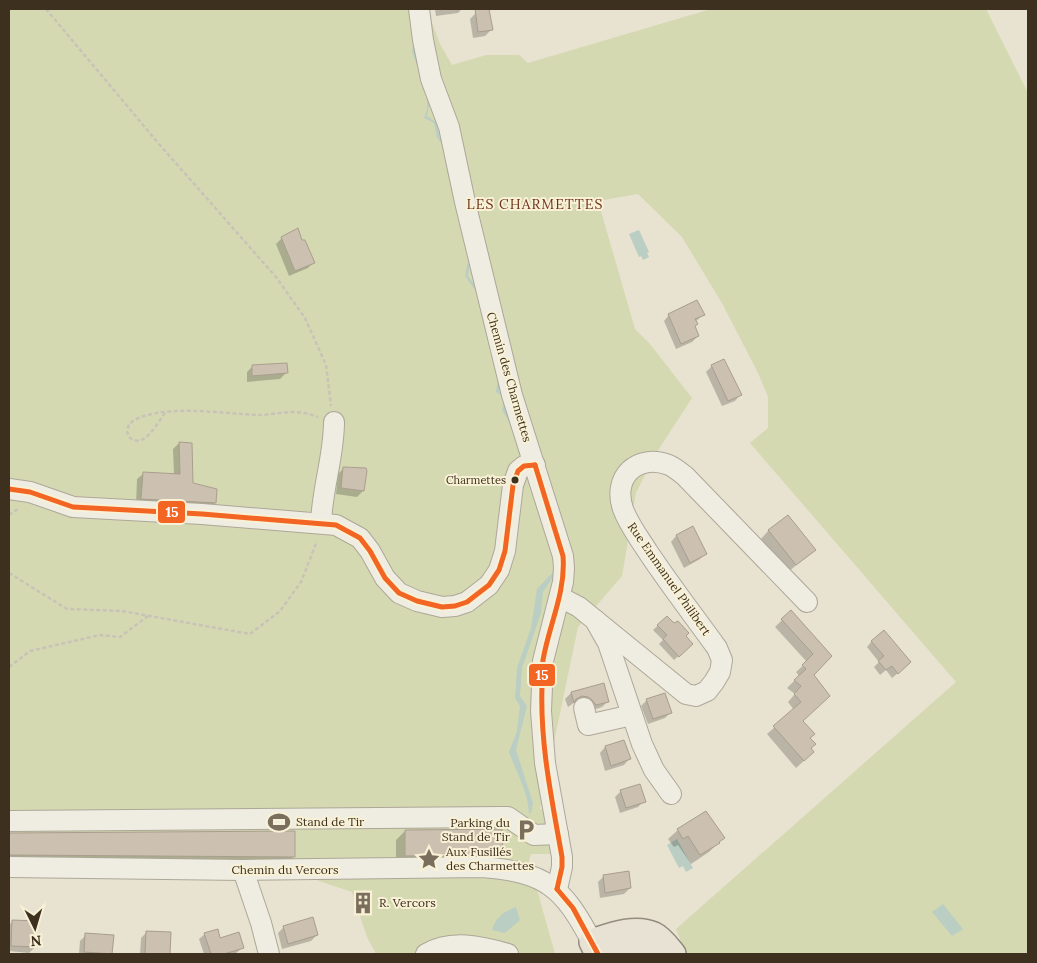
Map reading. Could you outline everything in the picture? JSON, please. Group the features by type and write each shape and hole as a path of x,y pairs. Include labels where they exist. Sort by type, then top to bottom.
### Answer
{"main road":[{"path":"600,950 616,934 634,945 643,932 655,935 669,949"}],"street":[{"name":"Chemin des Charmettes","path":"419,9 431,79 449,126 465,202 530,465 563,556 564,568 560,596 544,654 541,677 541,711 545,763 562,862 557,889"},
{"path":"321,523 321,508 334,437 334,422"},
{"name":"Rue Emmanuel Philibert","path":"595,620 686,694 696,696 707,691 720,672 722,660 717,648 659,568 629,523 623,508 620,494 622,481 627,472 638,465 650,463 670,466 684,476 807,602"},
{"path":"9,489 30,492 73,507 336,525 360,538 370,551 385,578 399,593 429,605 442,607 455,606 467,602 489,585 498,570 505,551 513,485 518,471 530,465"},
{"path":"560,596 579,607 595,620 608,643 642,744 654,770 671,794"},
{"path":"584,708 588,725 632,714"},
{"path":"9,821 508,817 534,835 558,834"},
{"name":"Chemin du Vercors","path":"9,867 243,870 482,867 522,872 557,889"},
{"path":"243,870 261,923 269,954"},
{"path":"557,889 573,908 600,950"},
{"path":"426,954 432,950 452,945 492,949 508,954"}],"path":[{"path":"46,9 153,137 276,277 305,318 326,365 334,422 303,412 258,414 182,411 165,413 141,416 133,421 128,428 130,438 136,441 144,439 165,413"},
{"path":"9,573 67,609 122,611 250,634 280,611 301,582 317,541 321,523"},
{"path":"9,667 30,650 100,635 120,637 149,616"}],"green space":[{"path":"9,9 427,9 440,44 452,65 486,55 519,55 528,63 711,9 986,9 1028,93 1028,954 686,954 676,929 956,682 750,443 768,428 768,397 758,373 723,305 682,237 638,194 598,201 635,329 650,344 692,398 655,455 636,493 622,576 578,627 540,809 546,810 553,854 531,854 529,861 555,954 376,954 367,937 352,892 286,870 9,869"}],"shaded area":[{"path":"415,31 428,85 429,106 427,116 436,122 440,138 447,145 471,257 468,276 480,292 501,383 499,391 503,395 514,430 502,410 502,398 496,392 498,379 477,293 465,276 469,257 447,171 449,167 444,146 437,138 434,123 424,118 427,109 427,96 423,90 422,79 412,52"},
{"path":"639,230 649,252 647,253 649,257 643,260 641,256 639,257 629,234"},
{"path":"553,545 558,570 543,592 541,613 522,668 520,696 527,706 516,750 533,803 531,813 529,813 524,789 509,752 517,731 520,706 515,698 517,668 531,628 537,589 554,571"},
{"path":"677,839 693,868 686,872 683,866 679,868 667,845"},
{"path":"943,904 963,929 952,936 932,912"},
{"path":"516,907 520,920 505,933 492,930 495,922 501,916"}],"building":[{"path":"475,9 489,9 493,30 478,32"},
{"path":"298,228 302,240 305,240 315,263 295,271 281,237"},
{"path":"697,300 705,315 695,319 698,324 695,326 699,336 681,344 668,314"},
{"path":"724,359 742,395 728,401 711,365"},
{"path":"287,363 288,373 252,376 252,365"},
{"path":"179,442 192,443 193,483 217,489 216,503 141,499 143,472 180,474"},
{"path":"343,467 366,468 364,491 341,488"},
{"path":"788,515 816,550 796,565 768,530"},
{"path":"693,526 707,554 690,563 676,535"},
{"path":"791,610 832,656 814,675 830,696 803,721 815,734 810,738 816,744 811,748 814,752 804,761 773,726 801,702 794,694 801,686 794,680 806,669 802,665 813,654 781,619"},
{"path":"667,616 674,623 678,621 689,633 686,636 693,644 679,657 663,639 667,635 657,625"},
{"path":"884,630 911,662 898,674 892,666 886,670 878,661 884,656 871,641"},
{"path":"604,683 609,702 596,705 588,697 582,696 576,699 574,703 571,692"},
{"path":"665,693 672,713 653,719 646,699"},
{"path":"624,740 631,759 611,766 605,746"},
{"path":"640,784 646,802 626,808 620,790"},
{"path":"706,811 725,838 700,855 688,836 683,839 677,829"},
{"path":"502,829 503,857 482,855 405,856 405,830"},
{"path":"295,831 295,857 9,855 9,833"},
{"path":"629,871 631,888 605,893 603,875"},
{"path":"313,917 318,935 288,944 283,926"},
{"path":"12,920 37,921 36,947 11,946"},
{"path":"218,929 220,938 239,932 244,948 224,954 211,954 204,933"},
{"path":"146,931 171,932 170,954 145,954"},
{"path":"85,933 114,935 112,954 84,952"}],"transit line":[{"name":"15","path":"535,465 563,556 560,595 543,660 542,677 545,751 562,857 562,867 557,889"},
{"name":"15","path":"9,489 30,492 73,507 202,514 336,525 360,538 370,551 385,578 399,593 417,601 442,607 455,606 467,602 489,585 499,570 505,551 513,485 518,471 524,466 535,465"},
{"name":"15","path":"557,889 573,908 598,954"}],"place":[{"name":"Charmettes","path":"515,480"},
{"name":"Stand de Tir","path":"279,822"},
{"name":"Parking du Stand de Tir","path":"526,830"},
{"name":"Aux Fusillés des Charmettes","path":"429,859"},
{"name":"R. Vercors","path":"363,903"}],"district":[{"name":"LES CHARMETTES","path":"535,204"}]}
